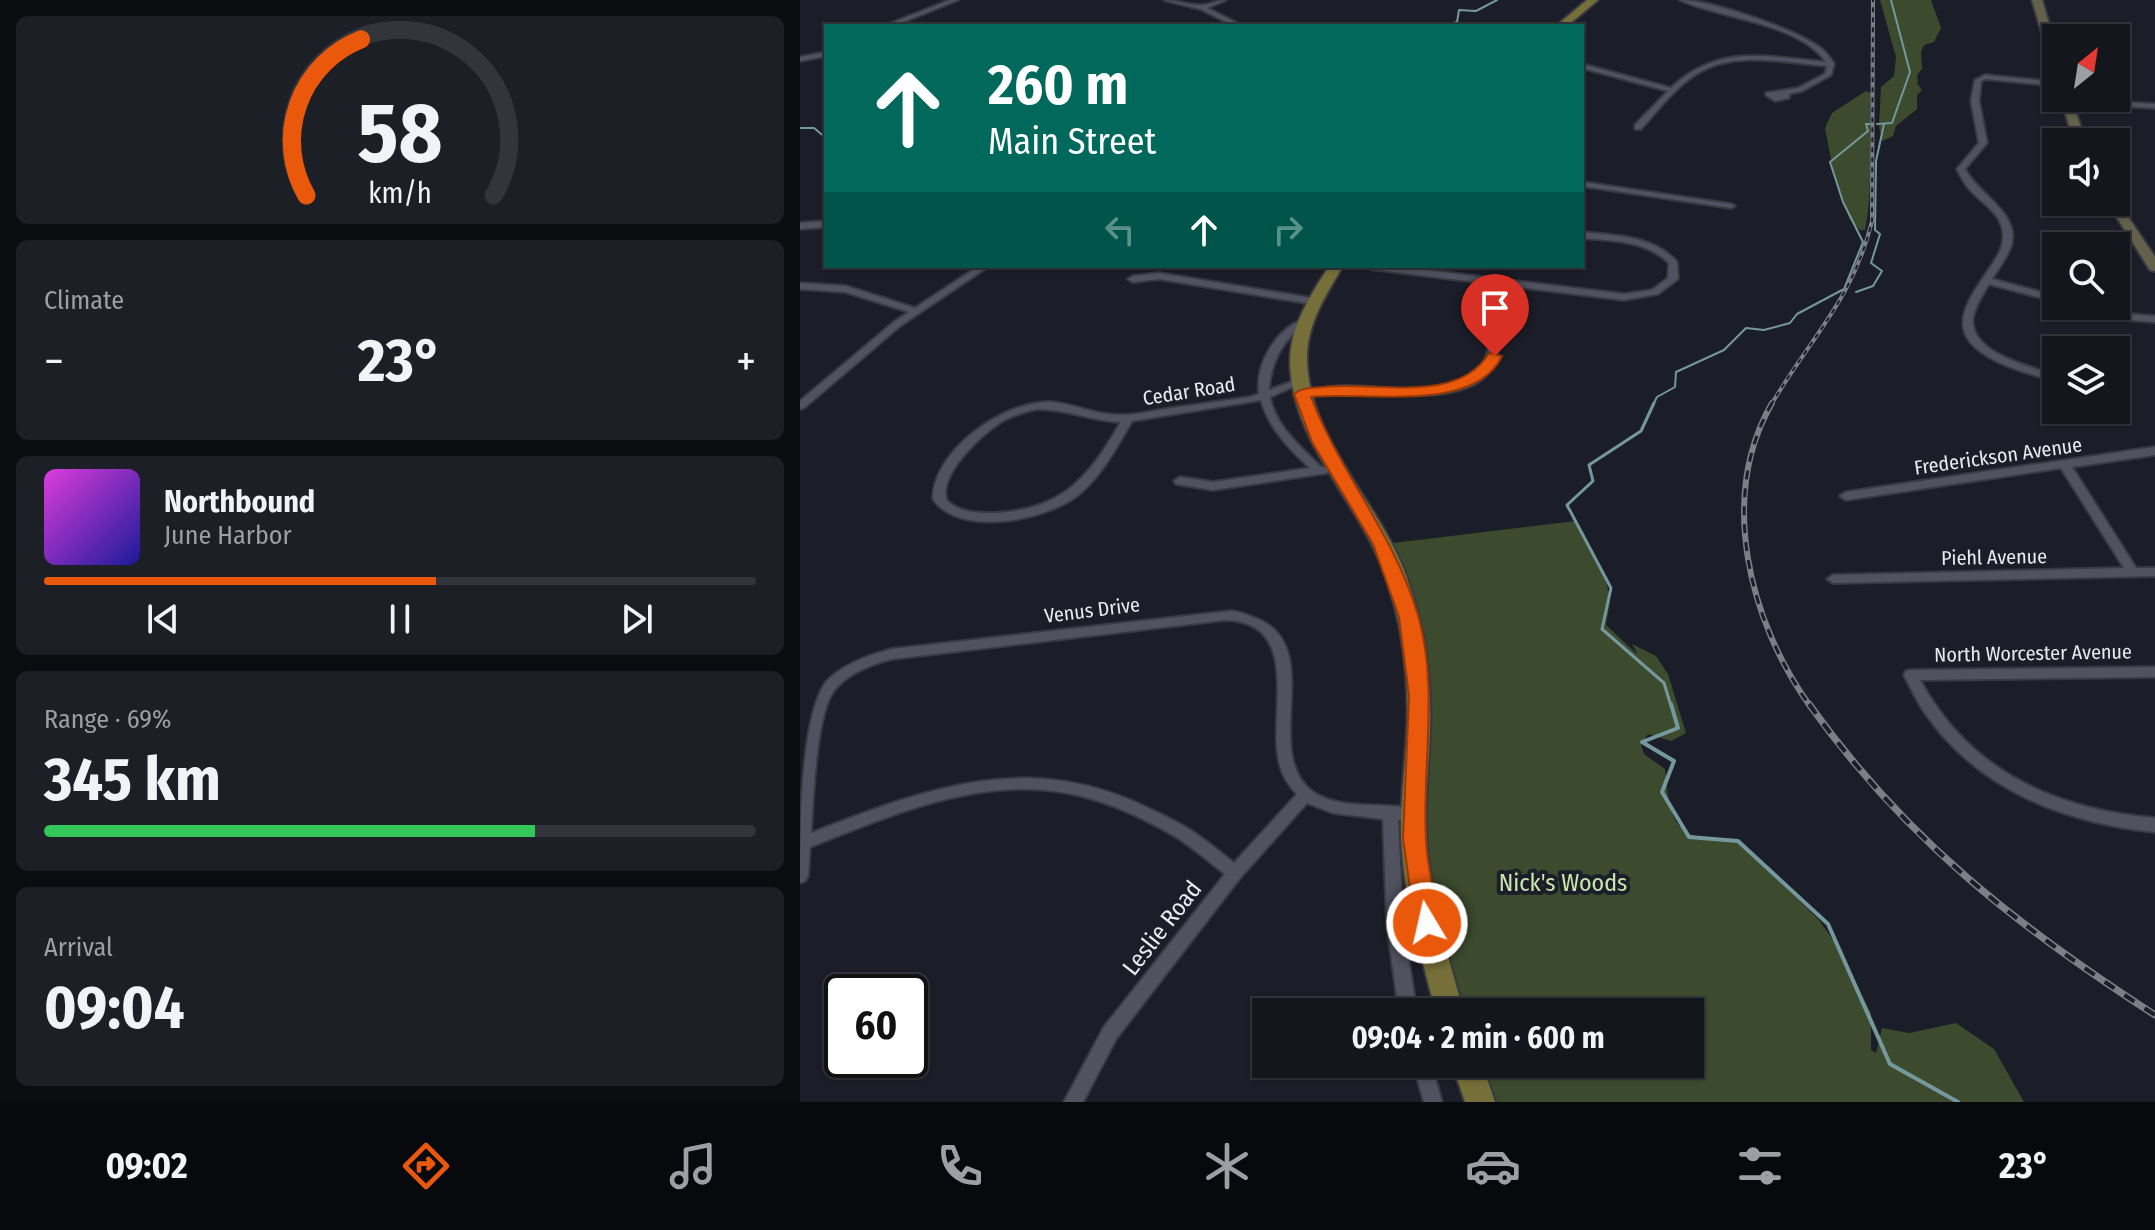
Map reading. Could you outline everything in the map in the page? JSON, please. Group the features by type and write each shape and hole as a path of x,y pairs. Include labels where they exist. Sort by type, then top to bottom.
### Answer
{"main road":[{"path":"1563,24 1593,0"},
{"path":"2037,0 2044,24"},
{"path":"2122,216 2155,267"},
{"path":"1335,268 1312,301 1304,322 1301,388 1328,470 1382,544 1405,599 1417,675 1403,814 1446,998"},
{"path":"1472,1078 1480,1102"}],"street":[{"path":"892,24 955,0"},
{"path":"1167,0 1202,8 1236,24"},
{"path":"1202,8 1223,0"},
{"path":"1683,0 1814,45 1831,64"},
{"path":"800,59 824,54"},
{"path":"1638,127 1698,70 1723,61 1748,59 1831,64"},
{"path":"1785,93 1822,80 1831,64"},
{"path":"1584,67 1674,91"},
{"path":"2042,83 1985,77 1978,80 1975,101 1982,146 1964,163 1961,172 2003,219 2008,240 1968,320 1972,335 1999,359 2042,373"},
{"path":"2130,104 2155,106"},
{"path":"1584,184 1731,206"},
{"path":"800,226 824,224"},
{"path":"1386,268 1624,297 1658,291 1674,277 1673,262 1655,248 1584,235"},
{"path":"800,406 915,311 982,268"},
{"path":"1133,279 1165,277 1312,301"},
{"path":"1989,281 2042,295"},
{"path":"800,286 846,289 915,311"},
{"path":"2130,317 2155,319"},
{"path":"1304,322 1291,331 1275,350 1265,371 1264,394 1272,421 1328,470"},
{"name":"Cedar Road","path":"1128,418 1091,478 1056,506 979,517 954,511 939,499 940,485 954,461 982,431 1009,413 1047,405 1106,418 1128,418 1239,402 1301,388 1425,391 1454,388 1488,369 1494,361 1495,342"},
{"name":"Frederickson Avenue","path":"1846,496 2155,451"},
{"path":"2065,465 2133,573"},
{"path":"1180,481 1222,485 1328,470"},
{"name":"Piehl Avenue","path":"1833,579 2155,572"},
{"name":"Venus Drive","path":"800,876 819,706 827,690 853,670 892,654 1198,618 1237,616 1254,620 1278,642 1283,660 1287,763 1292,782 1305,795"},
{"name":"North Worcester Avenue","path":"2155,672 1911,675 1929,711 1957,741 2024,790 2097,819 2155,825"},
{"path":"804,843 932,794 973,785 1026,783 1092,795 1150,814 1180,831 1235,873"},
{"path":"1305,795 1335,809 1403,814 1395,926 1406,998"},
{"name":"Leslie Road","path":"1073,1102 1110,1033 1235,873 1305,795"},
{"path":"1426,1078 1433,1102"}],"green space":[{"path":"1880,0 1931,0 1941,28 1934,42 1924,45 1921,52 1922,69 1916,82 1922,90 1917,95 1917,109 1896,126 1893,136 1882,141 1879,126 1881,87 1894,76 1896,57"},
{"path":"1866,91 1871,93 1870,179 1865,230 1860,230 1850,220 1833,170 1825,128 1832,113"},
{"name":"Nick's Woods","path":"1576,521 1606,579 1610,601 1606,625 1638,655 1632,644 1656,656 1668,674 1686,733 1671,741 1648,734 1641,745 1644,754 1665,769 1672,812 1683,830 1693,835 1743,845 1819,920 1836,944 1871,1013 1871,1050 1876,1053 1882,1028 1909,1033 1956,1023 1994,1049 2024,1102 1495,1102 1486,1078 1704,1078 1704,998 1459,998 1440,923 1427,832 1425,686 1418,617 1393,543"}],"waterway":[{"path":"1449,24 1457,22 1459,10 1476,11 1497,0"},
{"path":"1877,124 1892,123 1910,72 1891,0"},
{"path":"1654,403 1657,397 1675,387 1676,372 1724,350 1746,328 1764,330 1790,323 1797,314 1844,289 1863,242 1843,202 1830,162 1868,131 1866,124 1870,124"},
{"path":"1856,292 1873,286 1882,271 1871,263 1880,234 1875,230 1876,161 1884,124"},
{"path":"800,128 814,128 824,136"},
{"path":"1654,403 1641,431 1589,465 1593,481 1567,505 1611,588 1602,629 1664,683 1671,706"},
{"path":"1671,704 1678,728 1642,742 1674,761 1662,792 1689,837 1738,841 1828,924 1890,1064 1958,1102"}],"railway":[{"path":"1771,404 1842,296 1854,274 1872,221 1873,0"},
{"path":"1771,404 1756,440 1747,478 1744,518 1748,558 1757,598 1771,636 1810,706"},
{"path":"1809,704 1884,797 1966,877 2056,948 2155,1015"}],"route":[{"path":"1427,923 1414,839 1419,696 1405,599 1382,544 1320,442 1302,394 1345,389 1445,390 1477,378 1488,369 1495,356"}]}
